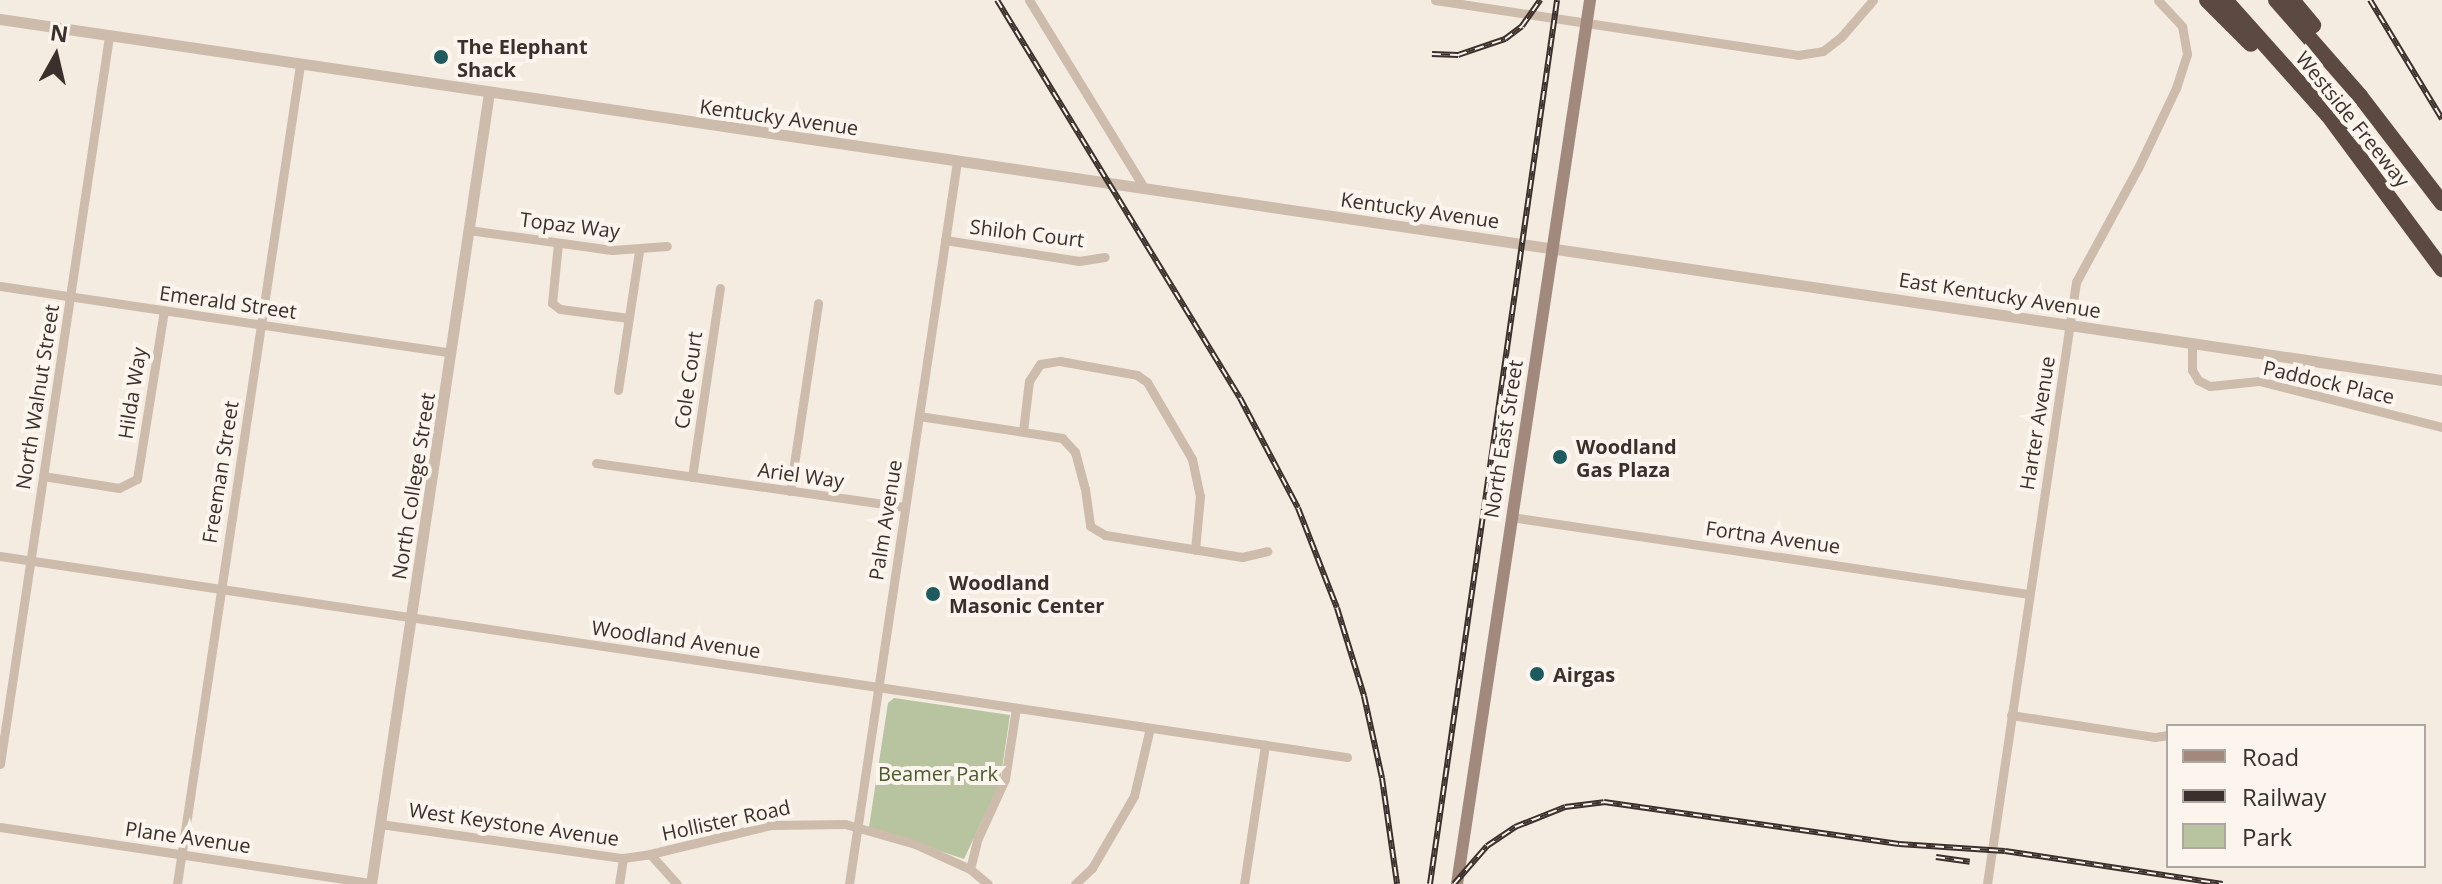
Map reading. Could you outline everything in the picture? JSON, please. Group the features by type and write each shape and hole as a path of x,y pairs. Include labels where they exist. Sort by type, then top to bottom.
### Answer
{"highway":[{"path":"2207,0 2280,75 2328,115"},
{"name":"Westside Freeway","path":"2225,0 2328,115 2442,269"},
{"name":"Westside Freeway","path":"2276,0 2368,106 2442,203"},
{"path":"2292,0 2442,190"}],"main road":[{"name":"North East Street","path":"1457,884 1590,0"}],"street":[{"path":"1029,0 1144,188"},
{"path":"1435,0 1798,55 1823,51 1841,37 1873,0"},
{"name":"Harter Avenue","path":"1987,884 2076,282 2144,156 2176,88 2187,54 2182,26 2158,0"},
{"name":"Kentucky Avenue","path":"0,19 1553,247"},
{"name":"North Walnut Street","path":"0,764 109,36"},
{"name":"Freeman Street","path":"177,884 300,65"},
{"name":"North College Street","path":"371,883 489,93"},
{"name":"Palm Avenue","path":"849,884 957,161"},
{"name":"Topaz Way","path":"469,230 639,251 667,246"},
{"name":"Shiloh Court","path":"945,240 1079,261 1105,257"},
{"path":"558,243 552,303 560,309 628,318"},
{"name":"East Kentucky Avenue","path":"1553,247 2442,380"},
{"path":"618,390 639,251"},
{"name":"Emerald Street","path":"0,286 451,353"},
{"name":"Cole Court","path":"692,477 720,288"},
{"path":"790,491 818,303"},
{"name":"Hilda Way","path":"43,476 119,488 137,479 164,311"},
{"name":"Paddock Place","path":"2192,344 2192,370 2198,380 2210,386 2259,381 2442,427"},
{"path":"1023,431 1029,381 1040,364 1060,361 1079,368 1137,375 1147,382 1192,459 1200,496 1195,550"},
{"path":"919,416 1062,438 1070,444 1085,489 1087,517 1095,531 1242,557 1267,551"},
{"name":"Ariel Way","path":"596,463 905,507"},
{"name":"Fortna Avenue","path":"1511,517 2029,594"},
{"name":"Woodland Avenue","path":"0,556 1347,757"},
{"path":"970,869 978,838 1001,793 1016,708"},
{"path":"2011,715 2151,737 2166,735"},
{"path":"1075,884 1092,868 1134,796 1150,728"},
{"path":"1244,884 1265,745"},
{"name":"Hollister Road","path":"650,854 771,825 826,822 858,827 915,844 970,869 988,884"},
{"name":"West Keystone Avenue","path":"380,824 623,858 650,854"},
{"name":"Plane Avenue","path":"0,827 371,883"},
{"path":"650,854 677,884"},
{"path":"619,884 623,858"}],"green space":[{"name":"Beamer Park","path":"894,698 1010,715 1000,782 964,859 869,827 888,703"}],"railway":[{"path":"997,0 1240,398 1298,508 1337,608 1364,696 1382,778 1397,884"},
{"path":"1432,54 1458,55 1505,39 1522,26 1540,0"},
{"path":"1430,884 1557,0"},
{"path":"2370,0 2442,119"},
{"path":"1454,884 1487,846 1515,827 1565,807 1604,802 1899,844 2005,851 2223,884"},
{"path":"1936,857 1970,862"}],"place":[{"name":"The Elephant Shack","path":"441,57"},
{"name":"Woodland Gas Plaza","path":"1560,457"},
{"name":"Woodland Masonic Center","path":"933,594"},
{"name":"Airgas","path":"1537,674"}]}
